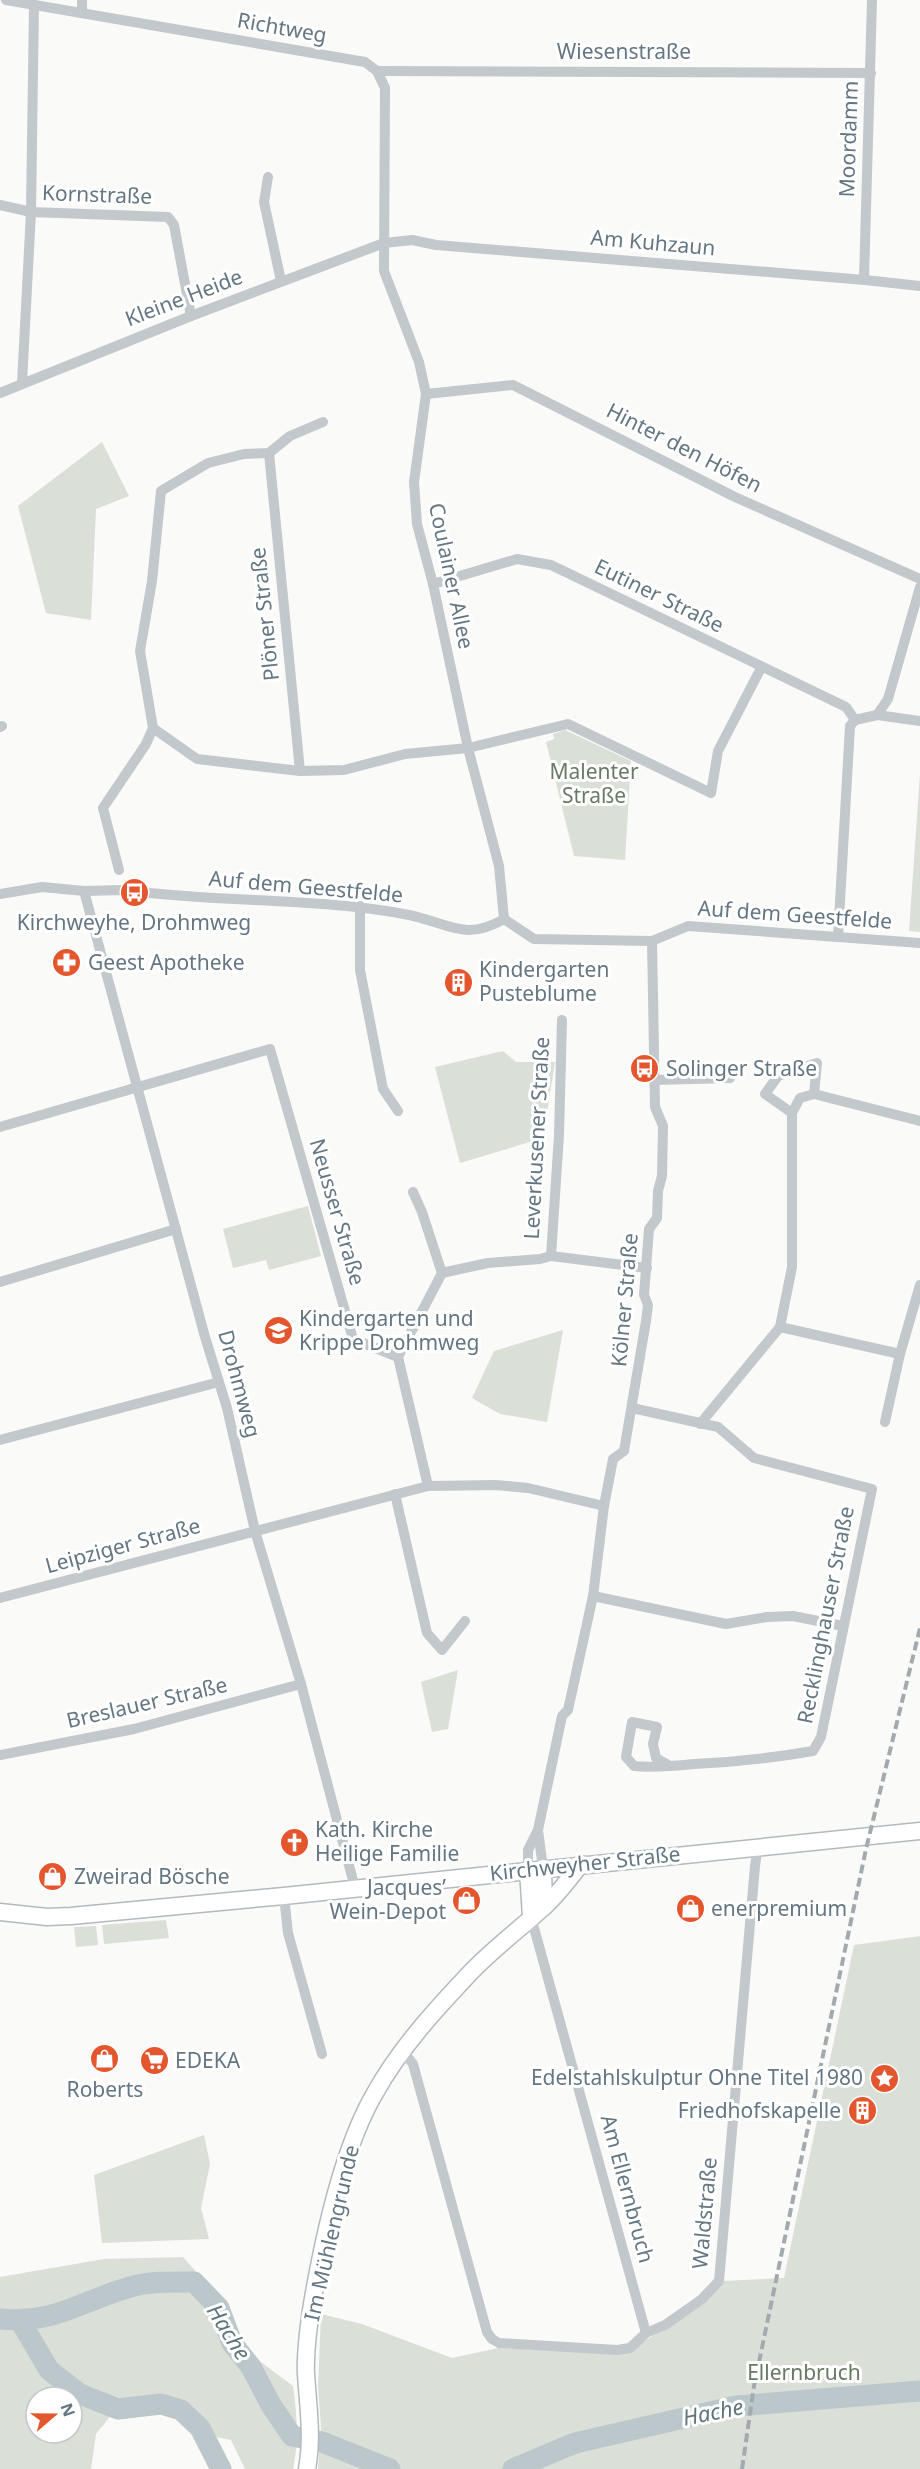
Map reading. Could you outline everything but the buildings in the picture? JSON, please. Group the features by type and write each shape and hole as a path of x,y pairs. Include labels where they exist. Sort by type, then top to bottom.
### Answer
{"main road":[{"name":"Kirchweyher Straße","path":"0,1912 47,1917 67,1916 284,1896 920,1830"},
{"name":"Im Mühlengrunde","path":"309,2461 310,2430 306,2372 310,2321 340,2179 363,2118 375,2093 403,2051 471,1972 537,1912 581,1864"},
{"path":"536,1869 537,1912"}],"street":[{"name":"Richtweg","path":"6,0 365,62 377,71"},
{"path":"82,0 82,13"},
{"name":"Moordamm","path":"864,279 872,0"},
{"path":"22,383 31,212 34,5"},
{"path":"377,71 385,88 384,243"},
{"name":"Wiesenstraße","path":"377,71 871,73"},
{"path":"268,177 264,202 281,280"},
{"path":"0,206 31,212"},
{"name":"Kornstraße","path":"31,212 168,217 174,225 191,316"},
{"name":"Am Kuhzaun","path":"384,243 412,240 459,247 864,279 920,286"},
{"name":"Kleine Heide","path":"0,393 281,280 384,243"},
{"name":"Coulainer Allee","path":"384,243 384,271 419,362 426,394 413,500 418,530 433,584 468,748 499,866 504,919"},
{"name":"Hinter den Höfen","path":"426,394 513,385 735,497 920,579"},
{"path":"119,870 103,808 146,744 153,728 140,651 152,581 161,491 208,463 244,454 269,453 290,436 323,422"},
{"name":"Plöner Straße","path":"269,453 300,771"},
{"name":"Eutiner Straße","path":"433,584 517,559 551,565 760,668 846,707 855,720"},
{"path":"877,715 888,699 920,587"},
{"path":"153,728 197,759 300,771 344,770 405,754 468,748 568,724 711,793 718,751 760,668"},
{"path":"838,937 850,726 855,720 877,715 920,721"},
{"name":"Auf dem Geestfelde","path":"0,894 42,887 84,891 123,890 360,906 412,915 459,930 488,928 504,919 534,939 652,941 688,926 920,943"},
{"name":"Drohmweg","path":"84,891 136,1087 227,1407 255,1531 301,1684 355,1888"},
{"path":"360,906 360,970 383,1089 398,1111"},
{"name":"Kölner Straße","path":"536,1869 528,1850 538,1830 562,1716 567,1710 593,1596 604,1506 613,1459 624,1452 648,1305 644,1295 649,1229 657,1218 658,1191 662,1176 663,1126 655,1107 652,941"},
{"name":"Leverkusener Straße","path":"551,1256 559,1135 562,1020"},
{"name":"Neusser Straße","path":"136,1087 270,1050 353,1339 398,1357"},
{"path":"792,1113 765,1094 778,1076 817,1063 814,1094"},
{"path":"655,1080 730,1078"},
{"path":"0,1127 136,1087"},
{"path":"700,1424 780,1327 792,1267 792,1113 800,1098 814,1094 920,1121"},
{"path":"413,1192 442,1273 398,1357 428,1486"},
{"path":"0,1282 176,1229"},
{"path":"442,1273 488,1263 551,1256 647,1268"},
{"path":"885,1422 900,1354 920,1286"},
{"path":"780,1327 900,1354"},
{"path":"0,1440 219,1382"},
{"name":"Recklinghauser Straße","path":"632,1408 718,1427 754,1458 872,1489 821,1737 813,1751 759,1760 670,1766 634,1766 626,1757 632,1722 657,1727 653,1744 656,1758 670,1766"},
{"name":"Leipziger Straße","path":"0,1598 428,1486 496,1485 528,1488 604,1506"},
{"path":"395,1494 427,1633 442,1650 465,1621"},
{"path":"593,1596 726,1624 767,1617 793,1616 843,1626"},
{"name":"Breslauer Straße","path":"0,1755 134,1729 301,1684"},
{"name":"Waldstraße","path":"403,2051 413,2064 488,2332 492,2339 499,2343 617,2350 630,2348 646,2333 665,2325 702,2299 718,2281 758,1846"},
{"path":"284,1896 288,1933 322,2054"},
{"name":"Am Ellernbruch","path":"537,1912 646,2333"}],"green space":[{"path":"102,442 129,496 96,509 91,620 46,613 18,506"},
{"name":"Malenter Straße","path":"565,730 631,761 625,860 574,856 546,742 554,739 553,734"},
{"path":"920,774 920,932 909,931"},
{"path":"503,1051 516,1062 555,1062 543,1138 460,1163 435,1067"},
{"path":"308,1206 321,1256 269,1270 266,1260 233,1268 223,1229"},
{"path":"563,1330 547,1422 500,1414 472,1398 494,1351"},
{"path":"458,1670 448,1729 432,1732 421,1682"},
{"path":"166,1920 169,1938 104,1944 102,1925"},
{"path":"96,1926 98,1945 76,1947 74,1927"},
{"name":"Ellernbruch","path":"920,1936 920,2469 318,2469 321,2427 318,2386 321,2314 362,2324 452,2358 498,2348 618,2353 666,2328 722,2281 784,2278 854,1945"},
{"path":"204,2135 210,2164 201,2208 209,2239 102,2243 94,2175"},
{"path":"183,2257 219,2298 253,2356 293,2386 297,2428 293,2469 245,2469 231,2440 210,2436 179,2403 152,2399 113,2413 96,2434 91,2469 0,2469 0,2277 104,2259"}],"waterway":[{"name":"Hache","path":"0,2319 19,2320 53,2315 141,2284 194,2282 219,2308 232,2343 251,2367 271,2405 292,2436 322,2442 390,2469"},
{"path":"21,2322 49,2370 80,2394 118,2409 161,2404 181,2410 200,2428 221,2469"},
{"name":"Hache","path":"513,2469 575,2443 736,2406 920,2391"}],"railway":[{"path":"742,2469 754,2386 866,1849 920,1628"}],"place":[{"name":"Kirchweyhe, Drohmweg","path":"134,892"},
{"name":"Geest Apotheke","path":"67,963"},
{"name":"Kindergarten Pusteblume","path":"458,982"},
{"name":"Solinger Straße","path":"645,1069"},
{"name":"Kindergarten und Krippe Drohmweg","path":"278,1331"},
{"name":"Kath. Kirche Heilige Familie","path":"294,1842"},
{"name":"Zweirad Bösche","path":"53,1877"},
{"name":"Jacques’ Wein-Depot","path":"467,1900"},
{"name":"enerpremium","path":"690,1909"},
{"name":"Roberts","path":"105,2059"},
{"name":"EDEKA","path":"154,2061"},
{"name":"Edelstahlskulptur Ohne Titel 1980","path":"884,2078"},
{"name":"Friedhofskapelle","path":"862,2111"}]}
